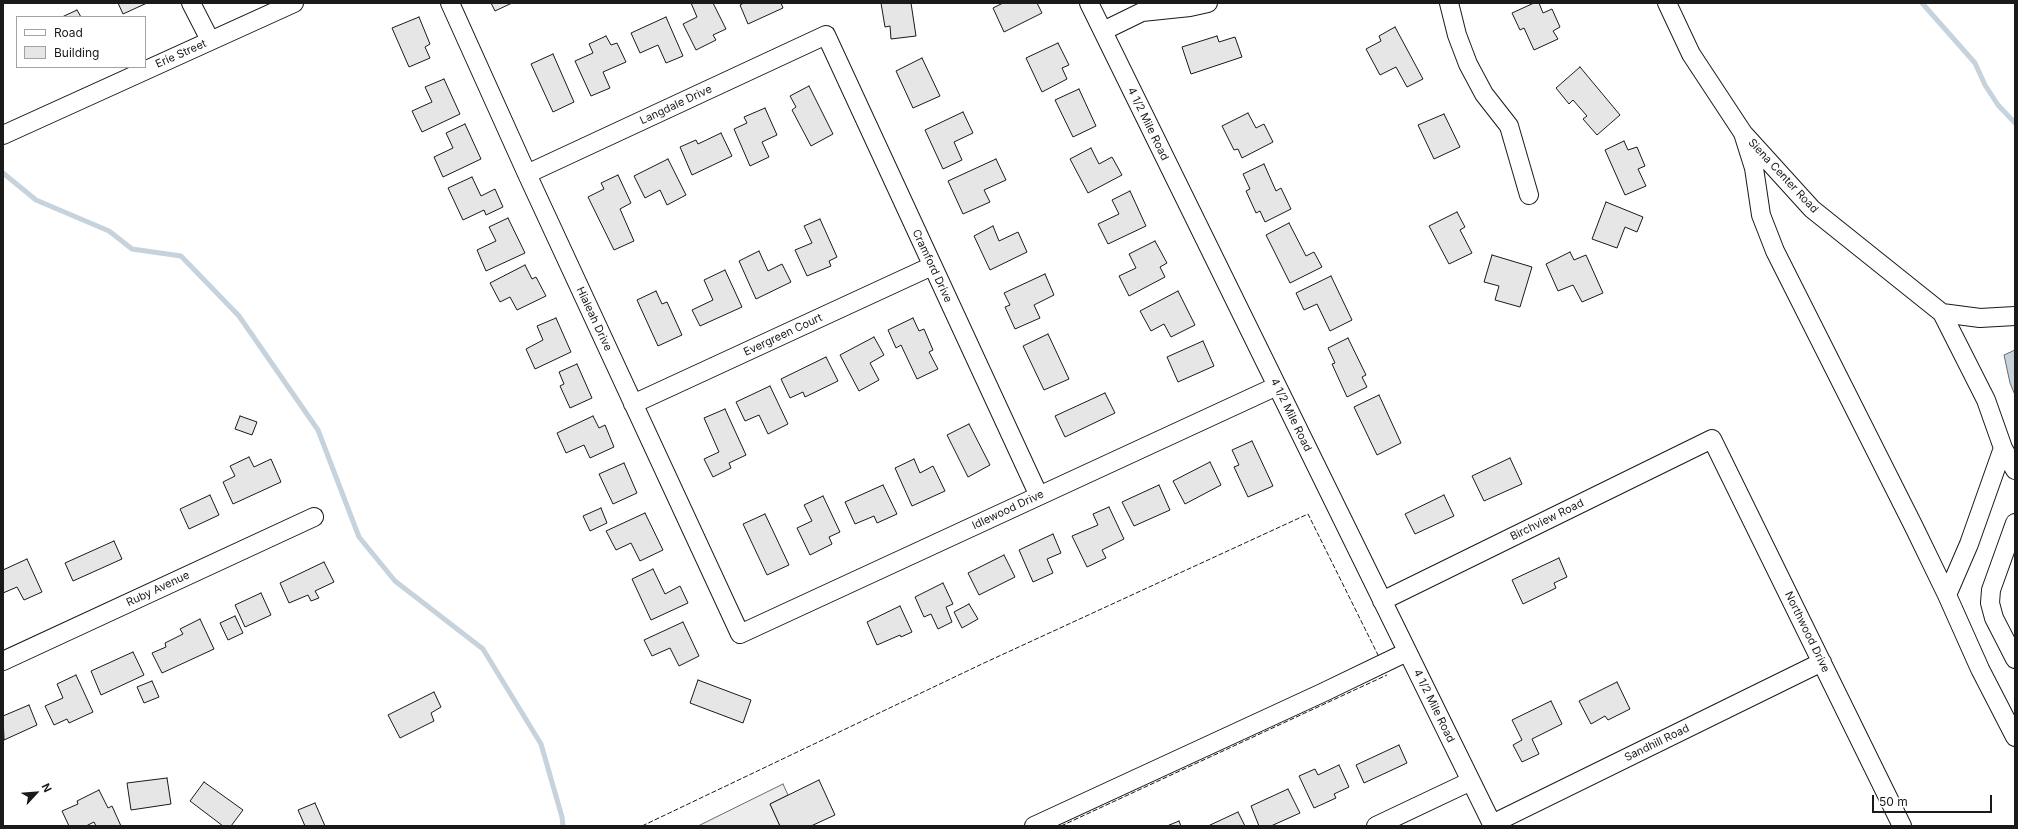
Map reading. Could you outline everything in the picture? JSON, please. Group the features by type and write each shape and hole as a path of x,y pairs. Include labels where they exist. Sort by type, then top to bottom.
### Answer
{"street":[{"path":"191,3 210,40"},
{"name":"Erie Street","path":"3,135 294,3"},
{"name":"Hialeah Drive","path":"450,3 527,174 740,634"},
{"name":"4 1/2 Mile Road","path":"1090,3 1492,825"},
{"path":"1103,31 1142,12 1190,7 1208,3"},
{"path":"1449,3 1457,35 1468,64 1484,94 1509,126 1529,194"},
{"name":"Siena Center Road","path":"1667,3 1691,54 1743,133 1812,209 1942,314 1986,400 2003,448 2015,470"},
{"name":"Langdale Drive","path":"527,174 826,35"},
{"name":"Cramford Drive","path":"826,35 1039,496"},
{"path":"1743,133 1754,168 1761,214 1775,251 1797,298 1845,389 1947,595 1980,669 2015,737"},
{"name":"Evergreen Court","path":"633,404 932,266"},
{"path":"1942,314 1980,318 2015,316"},
{"name":"Idlewood Drive","path":"740,634 1277,386"},
{"name":"Birchview Road","path":"1382,600 1712,439"},
{"name":"Northwood Drive","path":"1712,439 1902,826"},
{"path":"1947,595 1969,544 2003,448"},
{"name":"Ruby Avenue","path":"3,661 314,517"},
{"path":"2015,523 1991,590 1990,603 1994,618 2015,659"},
{"path":"1034,826 1322,693 1407,652"},
{"name":"Sandhill Road","path":"1492,825 1822,662"},
{"path":"1376,826 1471,782"}],"shaded area":[{"path":"2015,350 2015,395 2010,383 2004,355"},
{"path":"783,784 788,795 770,804 780,826 698,826"}],"building":[{"path":"118,3 147,3 123,14"},
{"path":"491,3 512,3 495,11"},
{"path":"691,3 713,3 726,29 713,35 716,40 696,50 683,24 697,17"},
{"path":"744,3 781,3 783,8 748,24 740,5"},
{"path":"881,3 911,3 916,36 891,39 890,26 885,27"},
{"path":"1003,3 1037,3 1042,13 1004,32 993,8"},
{"path":"1534,3 1539,3 1543,13 1552,9 1560,27 1553,31 1558,39 1534,50 1524,28 1520,30 1512,13"},
{"path":"77,10 80,16 64,16"},
{"path":"419,17 430,44 425,47 430,58 409,67 392,28"},
{"path":"666,17 683,56 666,63 658,45 640,53 631,33"},
{"path":"1395,27 1423,79 1407,87 1396,67 1380,75 1366,49 1381,41 1379,36"},
{"path":"606,36 611,45 617,43 626,62 603,72 610,88 591,96 575,61 593,53 589,44"},
{"path":"1217,36 1219,42 1235,37 1242,57 1191,74 1182,47"},
{"path":"1058,43 1069,65 1062,68 1067,79 1042,92 1026,58"},
{"path":"553,54 574,102 553,112 531,64"},
{"path":"922,58 940,96 913,108 896,71"},
{"path":"1580,67 1620,115 1597,135 1583,119 1587,116 1573,100 1569,104 1556,88"},
{"path":"444,79 460,114 422,132 412,111 432,102 425,87"},
{"path":"809,86 833,134 811,146 792,110 796,107 790,96"},
{"path":"1079,89 1096,126 1073,137 1055,100"},
{"path":"765,108 777,135 762,142 769,157 750,166 734,129 747,123 744,117"},
{"path":"963,112 973,133 954,142 962,160 943,169 925,130"},
{"path":"1248,113 1256,128 1264,124 1273,142 1242,158 1238,149 1234,150 1222,126"},
{"path":"1444,114 1460,147 1434,159 1418,125"},
{"path":"465,124 481,159 443,177 434,157 453,148 446,133"},
{"path":"721,133 732,156 692,175 680,147 696,140 698,144"},
{"path":"1624,141 1628,150 1637,147 1645,166 1638,169 1646,186 1625,195 1605,150"},
{"path":"1091,148 1099,164 1112,157 1122,175 1088,193 1070,159"},
{"path":"668,159 686,195 667,205 660,190 645,198 634,176"},
{"path":"996,159 1006,180 984,190 990,202 963,214 948,181"},
{"path":"1264,164 1276,191 1281,188 1291,209 1265,222 1260,211 1256,213 1246,191 1250,189 1243,174"},
{"path":"618,175 631,203 620,209 634,241 614,250 588,197 604,189 601,183"},
{"path":"472,177 481,196 495,189 503,207 486,215 484,210 463,220 448,188"},
{"path":"1130,191 1146,226 1108,244 1098,224 1119,214 1112,200"},
{"path":"1606,202 1643,217 1637,232 1625,227 1617,248 1592,239"},
{"path":"1457,212 1465,227 1460,230 1472,253 1449,264 1429,226"},
{"path":"508,218 525,253 486,271 477,250 496,241 489,227"},
{"path":"820,219 837,257 829,261 831,266 807,276 795,250 812,243 804,226"},
{"path":"1289,223 1306,256 1314,252 1322,267 1290,283 1266,235"},
{"path":"993,226 999,241 1018,232 1027,252 990,270 974,236"},
{"path":"1155,241 1167,263 1160,267 1165,277 1129,296 1119,276 1136,268 1129,254"},
{"path":"759,251 768,271 782,264 791,282 756,299 739,261"},
{"path":"1570,252 1574,260 1586,255 1603,293 1582,302 1573,285 1558,291 1546,264"},
{"path":"1492,255 1532,267 1520,307 1495,300 1499,286 1484,282"},
{"path":"525,265 532,279 536,277 546,296 517,310 510,297 500,302 490,283"},
{"path":"725,270 742,307 700,326 692,310 713,300 704,280"},
{"path":"1045,274 1054,295 1034,305 1040,318 1015,329 1005,307 1010,305 1004,293"},
{"path":"1331,276 1352,320 1330,331 1317,304 1304,310 1296,293"},
{"path":"656,291 662,304 667,302 682,335 658,346 637,300"},
{"path":"1178,291 1195,325 1171,337 1164,324 1151,331 1140,311"},
{"path":"556,318 571,352 535,369 526,349 543,340 537,326"},
{"path":"913,318 919,331 924,329 933,350 929,352 938,369 917,379 901,345 896,348 888,330"},
{"path":"1048,334 1069,379 1044,390 1023,346"},
{"path":"874,337 884,355 870,363 879,380 859,391 840,355"},
{"path":"1348,338 1366,375 1362,377 1367,387 1347,397 1332,364 1335,363 1328,348"},
{"path":"1203,341 1214,366 1178,382 1167,357"},
{"path":"826,357 838,381 805,397 803,392 790,398 781,379"},
{"path":"577,364 592,398 570,408 560,386 564,384 559,372"},
{"path":"770,386 788,424 768,434 759,415 745,421 736,402"},
{"path":"1105,393 1115,413 1065,437 1055,416"},
{"path":"1379,395 1401,443 1377,455 1354,407"},
{"path":"725,409 746,455 729,463 731,468 713,477 704,459 719,452 704,418"},
{"path":"240,416 257,422 252,435 235,429"},
{"path":"593,416 599,428 605,425 614,447 590,458 584,445 566,453 557,433"},
{"path":"969,424 990,465 968,477 947,435"},
{"path":"1252,441 1273,486 1248,497 1234,467 1239,465 1232,450"},
{"path":"249,457 254,467 271,459 281,482 233,504 223,482 235,476 230,466"},
{"path":"1510,458 1522,484 1484,501 1472,476"},
{"path":"914,459 920,473 933,466 945,491 912,506 895,468"},
{"path":"1210,462 1221,485 1185,504 1173,481"},
{"path":"624,463 637,493 613,504 599,474"},
{"path":"883,485 897,514 877,523 874,516 855,524 845,502"},
{"path":"1159,485 1170,510 1134,526 1122,502"},
{"path":"210,495 219,515 189,529 180,509"},
{"path":"1444,495 1454,516 1415,534 1405,514"},
{"path":"823,496 840,532 829,537 832,544 810,555 797,528 812,521 804,505"},
{"path":"1109,507 1124,539 1102,550 1106,558 1087,567 1072,536 1098,525 1093,514"},
{"path":"601,508 607,523 590,531 583,516"},
{"path":"645,513 663,550 640,561 631,543 616,550 606,531"},
{"path":"765,514 789,565 767,575 743,524"},
{"path":"1053,534 1061,553 1047,559 1053,573 1033,582 1019,550"},
{"path":"114,541 122,559 73,581 65,563"},
{"path":"1004,555 1015,577 979,595 968,573"},
{"path":"1559,558 1567,577 1554,583 1556,588 1523,604 1512,580"},
{"path":"27,559 42,592 24,600 17,587 3,593 3,570"},
{"path":"324,562 334,582 315,591 319,598 311,601 308,595 289,603 280,583"},
{"path":"653,569 665,594 680,586 688,603 651,620 632,579"},
{"path":"943,583 953,604 946,607 952,622 938,629 931,614 924,617 915,597"},
{"path":"261,593 271,615 245,627 235,605"},
{"path":"969,604 978,619 962,628 954,612"},
{"path":"900,606 912,632 901,637 900,635 877,645 867,622"},
{"path":"235,616 243,633 228,640 220,623"},
{"path":"200,619 214,649 162,673 152,653 166,647 165,643 183,634 180,629"},
{"path":"683,622 699,656 679,666 670,648 652,656 644,640"},
{"path":"133,652 144,675 101,695 91,671"},
{"path":"76,675 93,712 69,723 67,719 54,725 45,706 63,698 57,684"},
{"path":"698,680 751,700 743,723 690,703"},
{"path":"152,681 159,697 144,703 137,687"},
{"path":"1617,682 1630,709 1608,720 1605,716 1591,724 1579,701"},
{"path":"434,692 441,707 431,713 434,721 400,738 388,715"},
{"path":"1551,701 1562,724 1532,739 1539,754 1522,762 1513,745 1522,740 1512,720"},
{"path":"29,705 37,725 4,740 3,716"},
{"path":"1399,745 1407,763 1364,783 1356,765"},
{"path":"1339,765 1349,787 1334,794 1336,798 1314,808 1299,776 1315,769 1318,775"},
{"path":"167,778 171,804 131,810 127,783"},
{"path":"819,780 835,815 811,826 780,826 770,804"},
{"path":"204,782 243,810 231,826 223,826 190,801"},
{"path":"1288,789 1300,813 1271,826 1259,826 1251,806"},
{"path":"99,790 108,808 112,806 121,826 96,826 94,822 86,826 69,826 62,811 78,804 77,801"},
{"path":"315,803 325,826 305,826 298,810"},
{"path":"1238,812 1245,826 1208,826"},
{"path":"1179,821 1181,826 1167,826"}],"waterway":[{"path":"1922,3 1975,63 1985,85 1998,105 2015,123"},
{"path":"3,173 36,200 109,231 132,249 181,256 239,316 318,430 359,537 395,581 483,649 541,744 562,817 563,826"}],"fence":[{"path":"642,826 984,663 1308,514 1379,657"},
{"path":"1061,826 1387,675"}]}
